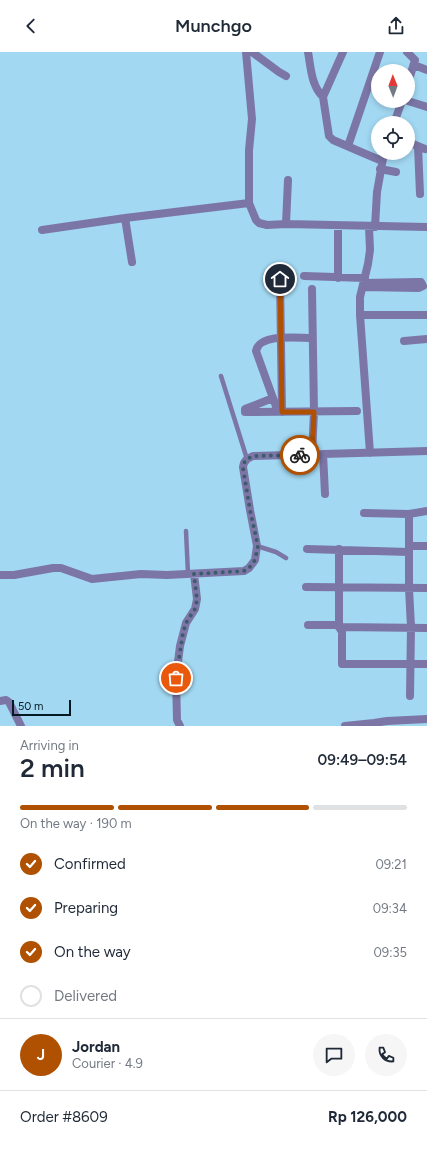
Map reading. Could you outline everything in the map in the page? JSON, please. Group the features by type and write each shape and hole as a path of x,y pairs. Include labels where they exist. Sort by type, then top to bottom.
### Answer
{"street":[{"path":"246,52 252,119 249,150 249,203 256,220 259,223 267,225 286,224 427,227"},
{"path":"252,52 286,76"},
{"path":"308,52 314,84 317,91 323,97"},
{"path":"343,52 323,97 329,136 332,140 382,161 396,172"},
{"path":"348,146 380,52"},
{"path":"407,52 415,60 414,64"},
{"path":"415,65 427,70"},
{"path":"415,103 427,107"},
{"path":"415,144 422,147 420,194"},
{"path":"370,453 360,298 368,264 382,161"},
{"path":"286,224 288,180"},
{"path":"42,230 249,203"},
{"path":"125,218 132,262"},
{"path":"338,226 338,278"},
{"path":"304,276 338,278 364,283 420,288 423,286 421,282 364,283"},
{"path":"280,279 280,412"},
{"path":"312,290 314,412 312,454"},
{"path":"360,315 427,315"},
{"path":"280,412 273,398 256,350 259,343 270,338 312,338"},
{"path":"404,341 427,339"},
{"path":"273,398 245,408 245,412 357,411"},
{"path":"0,575 14,575 61,568 92,579 140,574 167,575 244,571 249,568 255,560 258,546 244,476 244,463 247,459 253,456 427,451"},
{"path":"322,454 325,494"},
{"path":"364,513 408,514 427,511"},
{"path":"408,514 411,627 410,696"},
{"path":"308,549 409,549 427,546"},
{"path":"339,549 339,626 342,632 342,664 427,664"},
{"path":"180,726 177,720 176,678 183,633 186,623 195,609 197,600 191,574"},
{"path":"306,587 427,588"},
{"path":"308,625 427,628"},
{"path":"0,701 6,700 9,702 21,726"},
{"path":"345,726 395,720 427,719"}],"lane":[{"path":"221,376 247,459"},
{"path":"186,531 191,574"},
{"path":"258,546 276,552 286,558"}],"way so far":[{"path":"176,678 183,633 186,623 195,609 197,600 197,588 194,574 244,571 249,568 255,560 258,546 244,476 244,463 247,459 253,456 300,455"}],"route":[{"path":"280,279 282,412 314,412 312,454 300,455"}]}
